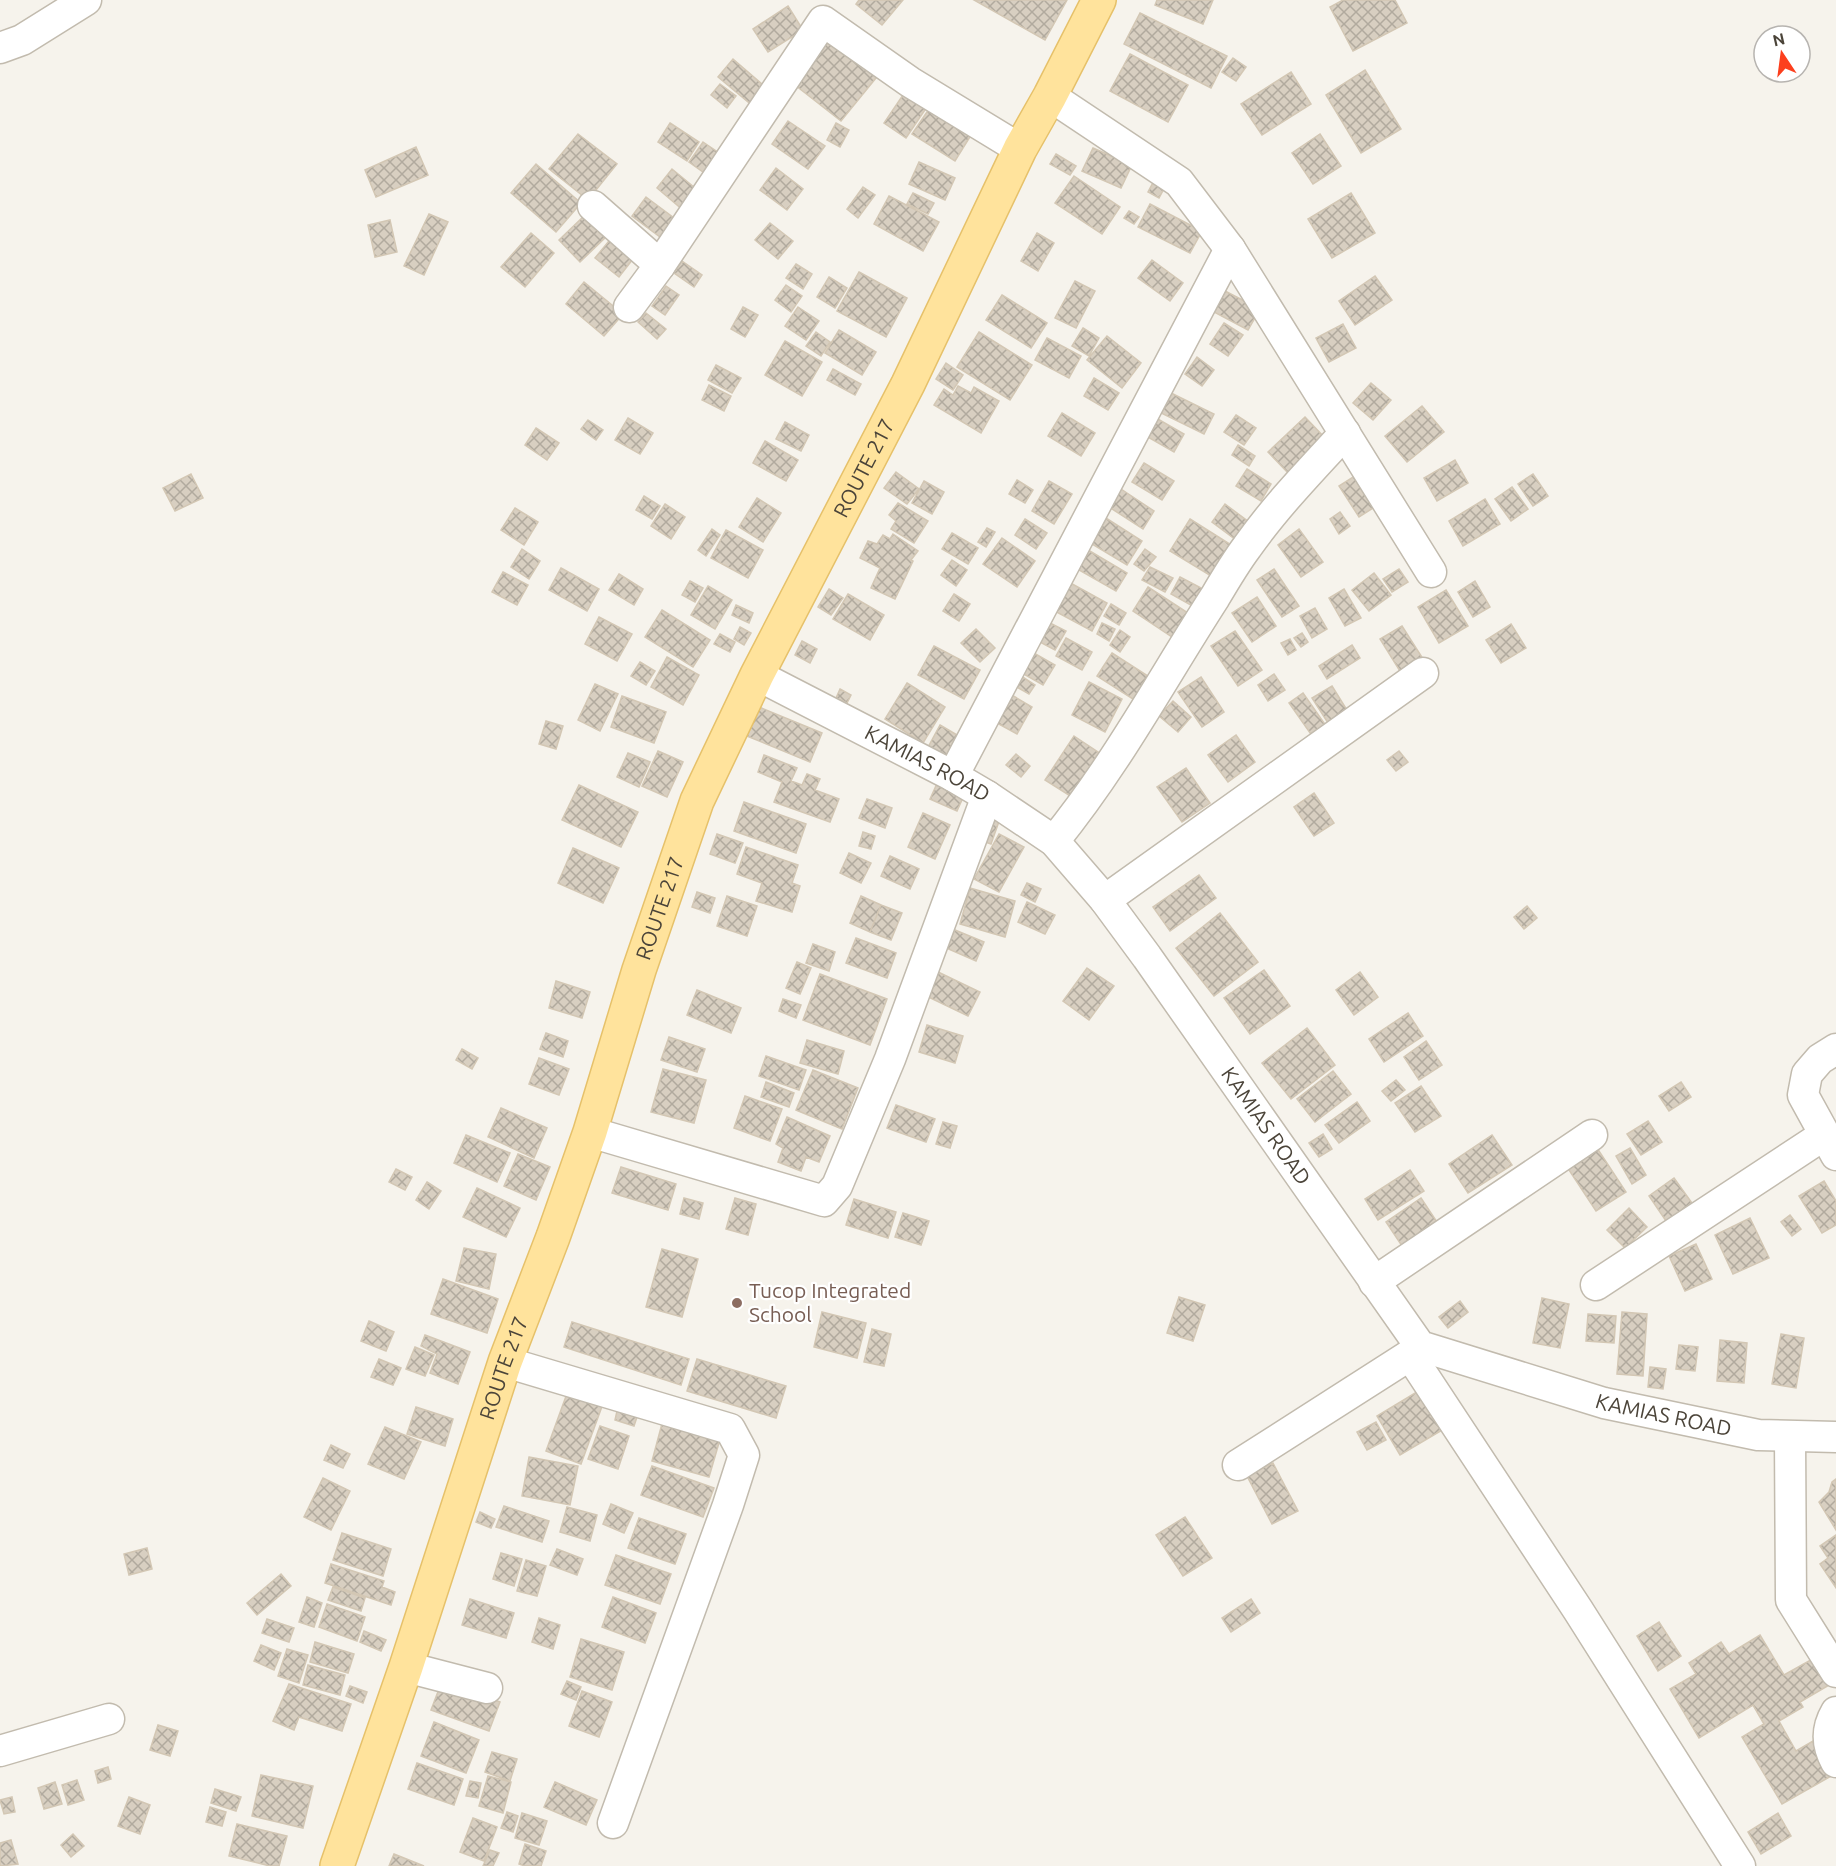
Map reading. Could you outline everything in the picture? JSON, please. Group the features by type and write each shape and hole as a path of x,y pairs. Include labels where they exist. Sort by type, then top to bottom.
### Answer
{"main road":[{"name":"ROUTE 217","path":"337,1866 406,1667 505,1362 590,1132 639,970 697,801 757,675 908,384 1020,149 1099,0"}],"street":[{"path":"0,48 22,40 86,0"},
{"path":"629,307 823,21 910,82 1020,149"},
{"path":"1050,96 1179,182 1230,249 1431,572"},
{"path":"593,206 660,264"},
{"path":"953,776 1230,249"},
{"path":"1054,841 1077,812 1127,739 1247,546 1297,485 1346,433"},
{"path":"1105,900 1423,673"},
{"name":"KAMIAS ROAD","path":"757,675 953,776 1054,841 1105,900 1222,1064 1374,1282 1415,1350 1604,1402 1758,1435 1836,1437"},
{"path":"590,1132 824,1201 837,1186 890,1059 987,796"},
{"path":"1596,1285 1830,1145 1803,1095 1807,1074 1820,1059 1836,1049"},
{"path":"1374,1282 1592,1135"},
{"path":"1238,1465 1415,1350 1735,1864"},
{"path":"505,1362 730,1429 744,1455 613,1823"},
{"path":"1790,1437 1791,1600 1836,1672"},
{"path":"406,1667 487,1688"},
{"path":"1836,1712 1830,1722 1828,1732 1828,1743 1836,1762"},
{"path":"0,1751 109,1719"}],"building":[{"path":"859,0 903,0 882,25 856,4"},
{"path":"974,0 1067,0 1045,40"},
{"path":"1157,0 1213,0 1203,24 1155,5"},
{"path":"1343,0 1395,0 1407,23 1353,51 1330,7"},
{"path":"788,6 803,30 768,52 753,29"},
{"path":"1140,13 1227,56 1211,88 1124,44"},
{"path":"830,34 880,73 841,121 791,82"},
{"path":"1130,54 1188,85 1168,122 1110,91"},
{"path":"1233,58 1246,67 1236,81 1222,72"},
{"path":"733,59 769,90 754,107 718,77"},
{"path":"1365,70 1401,129 1361,153 1326,95"},
{"path":"1291,72 1311,104 1262,135 1241,104"},
{"path":"720,84 736,96 727,108 711,95"},
{"path":"907,89 929,104 906,138 884,123"},
{"path":"931,106 973,132 955,161 912,134"},
{"path":"788,121 825,146 808,169 772,144"},
{"path":"670,123 699,142 687,161 658,142"},
{"path":"836,123 849,130 840,147 827,140"},
{"path":"578,134 617,164 588,200 549,169"},
{"path":"1320,134 1341,166 1313,184 1292,153"},
{"path":"703,142 725,157 710,177 689,162"},
{"path":"416,147 428,175 376,197 365,170"},
{"path":"1093,148 1132,165 1121,188 1082,171"},
{"path":"1056,154 1076,166 1070,175 1050,164"},
{"path":"919,162 955,178 945,200 909,184"},
{"path":"536,164 581,203 556,232 511,193"},
{"path":"776,168 803,189 787,210 760,190"},
{"path":"672,169 700,192 684,211 657,188"},
{"path":"1074,176 1120,207 1102,234 1055,203"},
{"path":"1156,177 1167,183 1159,198 1148,192"},
{"path":"863,187 875,195 858,218 847,209"},
{"path":"913,193 934,203 928,214 907,204"},
{"path":"1351,193 1375,233 1332,258 1308,219"},
{"path":"889,196 939,222 923,251 874,224"},
{"path":"646,197 678,221 664,240 632,216"},
{"path":"1150,204 1202,231 1190,253 1138,227"},
{"path":"1129,211 1139,217 1134,224 1124,218"},
{"path":"429,214 448,222 424,275 404,266"},
{"path":"586,214 607,236 580,262 559,240"},
{"path":"390,220 397,252 375,257 368,225"},
{"path":"770,223 793,241 778,259 755,240"},
{"path":"531,233 554,253 525,287 501,267"},
{"path":"1037,233 1054,243 1038,271 1021,261"},
{"path":"613,236 636,255 619,277 595,258"},
{"path":"1152,260 1183,283 1170,301 1138,278"},
{"path":"682,261 702,275 694,287 674,273"},
{"path":"796,264 812,274 803,289 786,278"},
{"path":"859,272 907,298 886,337 837,311"},
{"path":"1375,276 1392,300 1355,325 1339,301"},
{"path":"829,277 847,288 835,308 817,297"},
{"path":"1075,281 1095,291 1076,328 1055,318"},
{"path":"584,282 623,314 604,336 566,304"},
{"path":"786,285 802,296 791,312 775,300"},
{"path":"666,286 679,295 665,315 652,306"},
{"path":"1225,291 1260,309 1248,330 1214,312"},
{"path":"1002,295 1047,323 1031,348 986,320"},
{"path":"743,307 758,315 745,337 731,329"},
{"path":"798,307 819,321 806,340 785,326"},
{"path":"646,313 666,329 657,339 638,322"},
{"path":"1224,323 1243,335 1228,356 1210,344"},
{"path":"1343,324 1356,348 1329,362 1316,338"},
{"path":"1083,328 1099,338 1089,356 1072,346"},
{"path":"839,330 876,352 862,375 825,353"},
{"path":"816,332 830,342 821,356 806,346"},
{"path":"979,332 1032,365 1010,400 957,367"},
{"path":"1107,336 1141,363 1122,388 1087,360"},
{"path":"1047,338 1081,356 1069,378 1035,360"},
{"path":"785,341 822,362 802,396 765,375"},
{"path":"1197,357 1214,370 1202,386 1185,374"},
{"path":"946,363 963,375 953,390 936,379"},
{"path":"716,365 741,378 732,393 708,380"},
{"path":"833,369 861,384 855,395 827,380"},
{"path":"1094,378 1119,393 1108,410 1084,396"},
{"path":"1371,383 1391,400 1373,420 1353,403"},
{"path":"709,385 731,396 724,411 702,400"},
{"path":"958,386 971,393 974,387 999,401 981,433 934,405 944,389 953,395"},
{"path":"1169,392 1214,414 1204,434 1159,412"},
{"path":"1422,406 1444,432 1407,462 1385,436"},
{"path":"1062,413 1095,433 1081,456 1048,436"},
{"path":"1236,415 1256,428 1244,445 1224,432"},
{"path":"1305,417 1326,439 1289,474 1268,452"},
{"path":"628,418 653,433 640,454 615,440"},
{"path":"1156,418 1184,434 1174,452 1146,436"},
{"path":"588,420 603,430 596,440 581,429"},
{"path":"785,422 809,435 801,451 776,439"},
{"path":"536,428 559,443 547,460 525,445"},
{"path":"765,441 798,460 786,481 753,463"},
{"path":"1238,445 1255,456 1249,466 1232,455"},
{"path":"1455,460 1468,483 1437,501 1424,478"},
{"path":"1144,463 1174,481 1162,500 1132,482"},
{"path":"1247,469 1271,484 1261,501 1236,486"},
{"path":"896,472 919,489 907,504 884,488"},
{"path":"1361,472 1381,503 1359,517 1339,486"},
{"path":"191,474 203,498 175,511 163,488"},
{"path":"1533,474 1548,496 1533,506 1518,484"},
{"path":"1017,480 1033,490 1025,503 1009,494"},
{"path":"924,481 944,492 932,514 912,503"},
{"path":"1049,481 1072,494 1054,524 1032,511"},
{"path":"1512,487 1528,509 1511,521 1495,499"},
{"path":"1121,489 1154,511 1143,529 1109,507"},
{"path":"644,496 660,506 652,519 636,510"},
{"path":"757,498 781,513 763,542 739,527"},
{"path":"1485,499 1500,524 1463,546 1449,521"},
{"path":"898,503 928,521 914,543 891,529 896,521 889,515"},
{"path":"665,504 685,517 671,539 651,526"},
{"path":"1225,504 1253,525 1240,543 1212,522"},
{"path":"515,508 538,522 524,545 501,530"},
{"path":"1340,512 1350,526 1339,534 1330,519"},
{"path":"1098,513 1142,541 1127,565 1082,538"},
{"path":"1025,519 1047,533 1036,549 1015,535"},
{"path":"1190,519 1236,548 1216,579 1170,551"},
{"path":"987,528 995,532 986,547 978,542"},
{"path":"712,529 720,535 706,556 698,550"},
{"path":"1299,529 1323,562 1301,577 1278,545"},
{"path":"726,530 763,550 748,578 711,558"},
{"path":"952,533 978,548 968,564 942,549"},
{"path":"893,534 918,551 911,560 913,561 895,599 871,588 880,568 860,558 868,541 877,544 883,535 890,539"},
{"path":"1002,538 1035,561 1017,587 983,564"},
{"path":"1083,547 1127,573 1116,591 1072,566"},
{"path":"522,549 540,561 529,579 511,567"},
{"path":"1145,549 1156,557 1144,571 1134,564"},
{"path":"952,560 967,570 956,586 941,575"},
{"path":"1150,567 1173,578 1165,592 1142,580"},
{"path":"561,568 599,589 587,611 549,590"},
{"path":"1274,569 1299,606 1282,617 1257,580"},
{"path":"1399,569 1408,582 1392,592 1383,579"},
{"path":"503,572 528,585 517,605 492,592"},
{"path":"1374,573 1391,595 1369,611 1352,590"},
{"path":"619,574 643,589 634,605 609,590"},
{"path":"1180,577 1205,590 1196,608 1171,594"},
{"path":"1065,580 1107,603 1092,631 1049,608"},
{"path":"690,581 703,588 695,602 682,595"},
{"path":"1475,581 1490,607 1473,617 1458,592"},
{"path":"708,586 732,600 715,629 691,615"},
{"path":"1148,587 1188,613 1172,637 1133,611"},
{"path":"829,589 843,598 831,615 818,607"},
{"path":"1344,589 1361,618 1345,626 1329,598"},
{"path":"1446,590 1468,626 1439,643 1418,607"},
{"path":"848,594 884,615 870,640 833,619"},
{"path":"954,594 970,604 959,621 943,611"},
{"path":"1257,597 1276,626 1252,642 1232,613"},
{"path":"1111,604 1126,613 1119,625 1104,616"},
{"path":"736,605 753,613 749,623 732,615"},
{"path":"1315,608 1327,629 1312,638 1300,616"},
{"path":"662,610 710,640 693,667 645,637"},
{"path":"599,617 632,634 617,661 585,644"},
{"path":"1046,621 1066,631 1055,650 1036,640"},
{"path":"1102,623 1115,629 1109,641 1097,634"},
{"path":"1511,624 1526,648 1501,663 1486,640"},
{"path":"1402,626 1425,662 1403,676 1380,639"},
{"path":"740,627 751,633 744,645 734,639"},
{"path":"976,629 995,648 980,662 961,643"},
{"path":"1120,630 1130,637 1120,652 1110,645"},
{"path":"1235,631 1262,670 1238,686 1211,646"},
{"path":"1302,633 1308,642 1301,647 1294,638"},
{"path":"720,634 735,642 730,652 714,644"},
{"path":"1066,638 1092,652 1082,670 1056,656"},
{"path":"1290,639 1296,650 1288,655 1281,643"},
{"path":"802,641 817,649 810,663 795,655"},
{"path":"1352,645 1360,658 1327,679 1319,666"},
{"path":"934,646 980,670 964,699 918,675"},
{"path":"1025,648 1055,665 1043,685 1013,668"},
{"path":"1112,653 1151,678 1136,701 1097,676"},
{"path":"667,657 699,675 683,705 651,687"},
{"path":"640,662 655,671 646,685 631,676"},
{"path":"1274,674 1285,690 1268,701 1258,685"},
{"path":"1021,676 1035,685 1029,694 1015,686"},
{"path":"1201,677 1224,712 1202,727 1178,692"},
{"path":"1089,682 1122,699 1105,732 1072,715"},
{"path":"907,683 945,707 923,743 885,719"},
{"path":"595,684 618,694 600,731 578,720"},
{"path":"1332,686 1347,710 1328,723 1312,698"},
{"path":"840,689 851,695 847,703 836,698"},
{"path":"1303,693 1329,730 1315,740 1289,703"},
{"path":"1010,694 1032,707 1017,734 995,722"},
{"path":"622,696 666,712 654,743 611,727"},
{"path":"1173,701 1191,717 1178,732 1159,716"},
{"path":"759,707 822,733 810,762 747,736"},
{"path":"546,721 563,726 556,749 539,744"},
{"path":"940,725 964,739 949,764 926,751"},
{"path":"1236,735 1255,762 1228,782 1208,755"},
{"path":"1074,736 1104,756 1075,799 1045,780"},
{"path":"658,751 683,762 667,797 642,786"},
{"path":"1399,751 1408,762 1396,771 1387,760"},
{"path":"628,753 650,762 639,787 617,777"},
{"path":"1016,754 1030,766 1021,777 1006,765"},
{"path":"764,755 797,768 791,781 802,785 807,774 820,779 815,790 839,799 830,822 774,802 782,782 758,772"},
{"path":"1186,768 1210,803 1182,822 1157,787"},
{"path":"939,779 966,791 957,811 930,799"},
{"path":"579,785 638,812 621,847 562,820"},
{"path":"1314,793 1334,823 1314,836 1294,807"},
{"path":"867,799 892,808 885,828 859,818"},
{"path":"744,802 806,824 796,853 734,831"},
{"path":"988,809 1002,813 991,844 977,839"},
{"path":"923,813 950,825 935,859 908,847"},
{"path":"863,832 875,836 871,849 859,846"},
{"path":"717,834 743,843 735,863 710,854"},
{"path":"999,834 1024,847 999,892 974,879"},
{"path":"746,847 798,865 792,883 800,886 792,912 756,901 762,883 737,874"},
{"path":"573,848 619,868 603,903 558,883"},
{"path":"849,853 871,863 861,883 840,873"},
{"path":"890,856 919,869 910,889 881,876"},
{"path":"1199,875 1216,898 1170,931 1153,907"},
{"path":"1027,883 1041,889 1035,902 1021,895"},
{"path":"970,888 1015,901 1005,937 960,924"},
{"path":"697,892 715,898 710,913 692,907"},
{"path":"727,896 757,906 747,936 717,926"},
{"path":"861,896 881,905 870,932 850,923"},
{"path":"1027,902 1055,915 1045,934 1018,922"},
{"path":"881,905 902,913 891,940 870,932"},
{"path":"1527,906 1537,918 1524,929 1514,917"},
{"path":"1220,913 1258,962 1214,996 1176,948"},
{"path":"955,930 984,942 976,961 946,948"},
{"path":"856,938 896,953 887,978 846,963"},
{"path":"813,944 835,952 829,971 806,963"},
{"path":"797,962 811,968 800,994 786,988"},
{"path":"1087,968 1114,986 1089,1020 1063,1001"},
{"path":"1264,970 1290,1006 1250,1034 1224,998"},
{"path":"936,971 980,992 968,1016 924,995"},
{"path":"1360,972 1378,997 1354,1015 1336,990"},
{"path":"820,974 887,999 870,1045 803,1020"},
{"path":"556,981 590,992 582,1018 549,1008"},
{"path":"697,990 741,1008 731,1033 687,1015"},
{"path":"783,999 801,1005 796,1018 779,1011"},
{"path":"1408,1013 1423,1036 1384,1062 1369,1039"},
{"path":"927,1025 963,1036 955,1063 919,1052"},
{"path":"1307,1028 1335,1065 1291,1099 1262,1063"},
{"path":"546,1033 568,1041 563,1057 540,1049"},
{"path":"669,1037 705,1049 697,1072 661,1060"},
{"path":"807,1040 844,1051 838,1074 800,1063"},
{"path":"1426,1041 1442,1065 1419,1080 1404,1057"},
{"path":"462,1049 478,1058 472,1069 456,1060"},
{"path":"766,1056 806,1070 799,1090 759,1076"},
{"path":"539,1058 569,1069 559,1095 529,1084"},
{"path":"663,1069 706,1080 694,1123 651,1112"},
{"path":"813,1070 858,1088 842,1129 796,1110"},
{"path":"1333,1071 1351,1094 1315,1122 1297,1099"},
{"path":"1396,1080 1405,1090 1391,1101 1382,1091"},
{"path":"766,1082 794,1093 789,1107 761,1097"},
{"path":"1681,1082 1691,1097 1669,1111 1659,1096"},
{"path":"1421,1086 1441,1116 1415,1132 1395,1103"},
{"path":"745,1096 782,1109 770,1141 734,1128"},
{"path":"1357,1102 1370,1121 1339,1143 1325,1125"},
{"path":"896,1105 935,1119 926,1142 887,1128"},
{"path":"501,1108 547,1128 534,1158 488,1137"},
{"path":"787,1117 830,1136 819,1162 806,1157 801,1171 778,1162 783,1148 776,1144"},
{"path":"1648,1121 1662,1142 1641,1155 1627,1134"},
{"path":"943,1122 957,1126 950,1148 936,1144"},
{"path":"1323,1134 1332,1149 1319,1157 1309,1143"},
{"path":"466,1135 510,1153 497,1182 454,1163"},
{"path":"1492,1135 1512,1165 1468,1193 1449,1164"},
{"path":"1597,1148 1626,1192 1596,1211 1567,1167"},
{"path":"1630,1148 1646,1175 1632,1184 1616,1156"},
{"path":"518,1154 550,1167 536,1200 504,1186"},
{"path":"621,1167 676,1184 668,1210 612,1193"},
{"path":"396,1169 412,1177 405,1190 389,1182"},
{"path":"1410,1170 1424,1191 1378,1220 1365,1199"},
{"path":"1674,1178 1692,1203 1666,1221 1649,1196"},
{"path":"1824,1181 1836,1201 1836,1225 1822,1233 1799,1196"},
{"path":"427,1182 441,1191 429,1209 416,1200"},
{"path":"477,1188 520,1208 506,1237 463,1217"},
{"path":"684,1198 703,1203 699,1219 680,1214"},
{"path":"735,1198 756,1204 748,1235 726,1229"},
{"path":"1421,1198 1441,1228 1406,1252 1386,1222"},
{"path":"854,1199 896,1212 888,1238 846,1225"},
{"path":"1629,1208 1647,1227 1625,1248 1607,1230"},
{"path":"903,1213 929,1221 921,1245 895,1237"},
{"path":"1790,1215 1801,1229 1792,1236 1781,1222"},
{"path":"1750,1218 1769,1258 1733,1274 1715,1235"},
{"path":"1696,1244 1712,1279 1685,1291 1669,1256"},
{"path":"464,1248 496,1254 489,1289 456,1281"},
{"path":"662,1249 698,1259 682,1317 646,1307"},
{"path":"443,1279 498,1299 487,1333 431,1314"},
{"path":"1179,1297 1205,1305 1193,1341 1167,1333"},
{"path":"1542,1298 1569,1304 1560,1348 1533,1343"},
{"path":"1460,1301 1468,1312 1448,1328 1439,1317"},
{"path":"822,1312 866,1323 857,1358 814,1347"},
{"path":"1622,1312 1647,1314 1643,1376 1617,1374"},
{"path":"1588,1314 1616,1316 1614,1343 1586,1341"},
{"path":"369,1321 394,1332 386,1351 361,1341"},
{"path":"572,1322 689,1359 681,1385 564,1347"},
{"path":"872,1329 891,1334 884,1366 864,1362"},
{"path":"1781,1334 1804,1338 1796,1388 1772,1384"},
{"path":"425,1335 470,1352 458,1384 430,1373 437,1354 421,1346"},
{"path":"1720,1340 1747,1343 1744,1383 1717,1381"},
{"path":"1679,1345 1698,1347 1695,1371 1676,1369"},
{"path":"415,1347 434,1355 425,1376 406,1369"},
{"path":"379,1359 401,1368 393,1385 371,1377"},
{"path":"697,1359 786,1386 776,1418 687,1391"},
{"path":"1650,1367 1666,1369 1663,1389 1648,1387"},
{"path":"569,1388 604,1401 581,1464 546,1451"},
{"path":"1420,1390 1444,1429 1400,1455 1377,1416"},
{"path":"416,1407 453,1419 445,1446 407,1434"},
{"path":"617,1411 637,1417 634,1426 615,1420"},
{"path":"663,1420 721,1436 709,1477 652,1461"},
{"path":"1376,1422 1386,1440 1367,1450 1357,1432"},
{"path":"600,1426 629,1436 618,1469 588,1459"},
{"path":"385,1427 421,1442 404,1479 368,1464"},
{"path":"331,1445 350,1454 343,1468 324,1460"},
{"path":"529,1457 578,1466 570,1505 522,1496"},
{"path":"1273,1463 1298,1511 1272,1524 1247,1476"},
{"path":"652,1466 714,1488 703,1517 641,1495"},
{"path":"323,1478 350,1491 331,1530 304,1517"},
{"path":"1836,1479 1836,1530 1819,1502 1829,1492 1832,1482"},
{"path":"611,1504 633,1513 624,1533 603,1524"},
{"path":"504,1506 549,1521 542,1542 496,1527"},
{"path":"567,1507 597,1515 590,1541 560,1532"},
{"path":"480,1512 495,1519 491,1528 476,1522"},
{"path":"1185,1517 1212,1558 1183,1576 1156,1535"},
{"path":"639,1518 686,1534 675,1564 628,1548"},
{"path":"342,1533 391,1549 383,1576 333,1560"},
{"path":"1836,1535 1836,1588 1820,1564 1828,1558 1820,1546"},
{"path":"147,1548 152,1569 129,1575 124,1554"},
{"path":"557,1549 583,1559 577,1575 550,1565"},
{"path":"501,1553 522,1559 514,1586 493,1579"},
{"path":"616,1555 671,1574 660,1604 605,1585"},
{"path":"526,1560 546,1566 537,1596 517,1591"},
{"path":"331,1564 384,1581 382,1587 395,1592 391,1605 325,1583"},
{"path":"281,1574 291,1586 257,1615 247,1603"},
{"path":"333,1587 365,1598 361,1611 328,1600"},
{"path":"307,1597 322,1603 314,1627 299,1622"},
{"path":"613,1597 656,1613 645,1643 602,1627"},
{"path":"470,1599 514,1613 506,1638 462,1625"},
{"path":"1251,1599 1260,1613 1231,1632 1222,1618"},
{"path":"327,1604 365,1617 357,1641 319,1627"},
{"path":"539,1618 560,1625 553,1649 532,1642"},
{"path":"267,1619 294,1628 289,1642 262,1633"},
{"path":"1659,1622 1681,1656 1658,1671 1637,1636"},
{"path":"364,1631 386,1640 381,1651 360,1642"},
{"path":"1760,1635 1784,1675 1816,1657 1831,1684 1800,1702 1803,1707 1779,1721 1796,1751 1813,1741 1833,1775 1782,1804 1742,1737 1764,1724 1753,1705 1699,1738 1670,1689 1696,1674 1689,1663 1721,1642 1729,1654"},
{"path":"581,1639 624,1652 612,1690 570,1677"},
{"path":"315,1642 354,1654 348,1673 310,1662"},
{"path":"261,1645 281,1653 274,1670 254,1661"},
{"path":"287,1649 308,1655 299,1683 278,1676"},
{"path":"308,1665 345,1675 340,1695 303,1685"},
{"path":"442,1681 500,1702 489,1731 431,1710"},
{"path":"567,1681 581,1687 576,1700 561,1694"},
{"path":"289,1684 351,1704 342,1731 299,1717 294,1730 273,1721"},
{"path":"350,1686 367,1692 363,1703 346,1696"},
{"path":"582,1691 612,1702 599,1737 569,1726"},
{"path":"434,1722 479,1740 466,1773 421,1756"},
{"path":"158,1725 178,1731 170,1756 150,1750"},
{"path":"492,1752 517,1759 510,1781 485,1772"},
{"path":"417,1763 463,1779 454,1805 408,1789"},
{"path":"108,1767 111,1779 98,1783 95,1771"},
{"path":"261,1775 313,1786 303,1828 252,1816"},
{"path":"488,1776 511,1782 503,1813 479,1806"},
{"path":"77,1780 84,1800 68,1805 62,1785"},
{"path":"470,1781 481,1783 478,1798 466,1796"},
{"path":"55,1782 62,1804 44,1809 38,1788"},
{"path":"555,1782 597,1800 586,1825 544,1807"},
{"path":"215,1789 241,1797 236,1811 211,1803"},
{"path":"12,1797 15,1812 4,1814 0,1800"},
{"path":"129,1797 150,1805 140,1834 118,1826"},
{"path":"210,1807 226,1812 222,1826 206,1822"},
{"path":"507,1812 518,1816 513,1832 501,1828"},
{"path":"522,1813 547,1821 539,1845 515,1838"},
{"path":"1778,1813 1791,1836 1761,1854 1748,1832"},
{"path":"473,1818 497,1827 484,1861 460,1852"},
{"path":"237,1824 287,1836 279,1866 229,1856"},
{"path":"73,1834 84,1846 71,1857 61,1845"},
{"path":"11,1840 18,1864 0,1866 0,1843"},
{"path":"525,1844 546,1851 541,1866 519,1864"},
{"path":"490,1850 499,1853 493,1866 483,1866"},
{"path":"394,1854 424,1866 389,1866"}],"place":[{"name":"Tucop Integrated School","path":"737,1303"}]}
